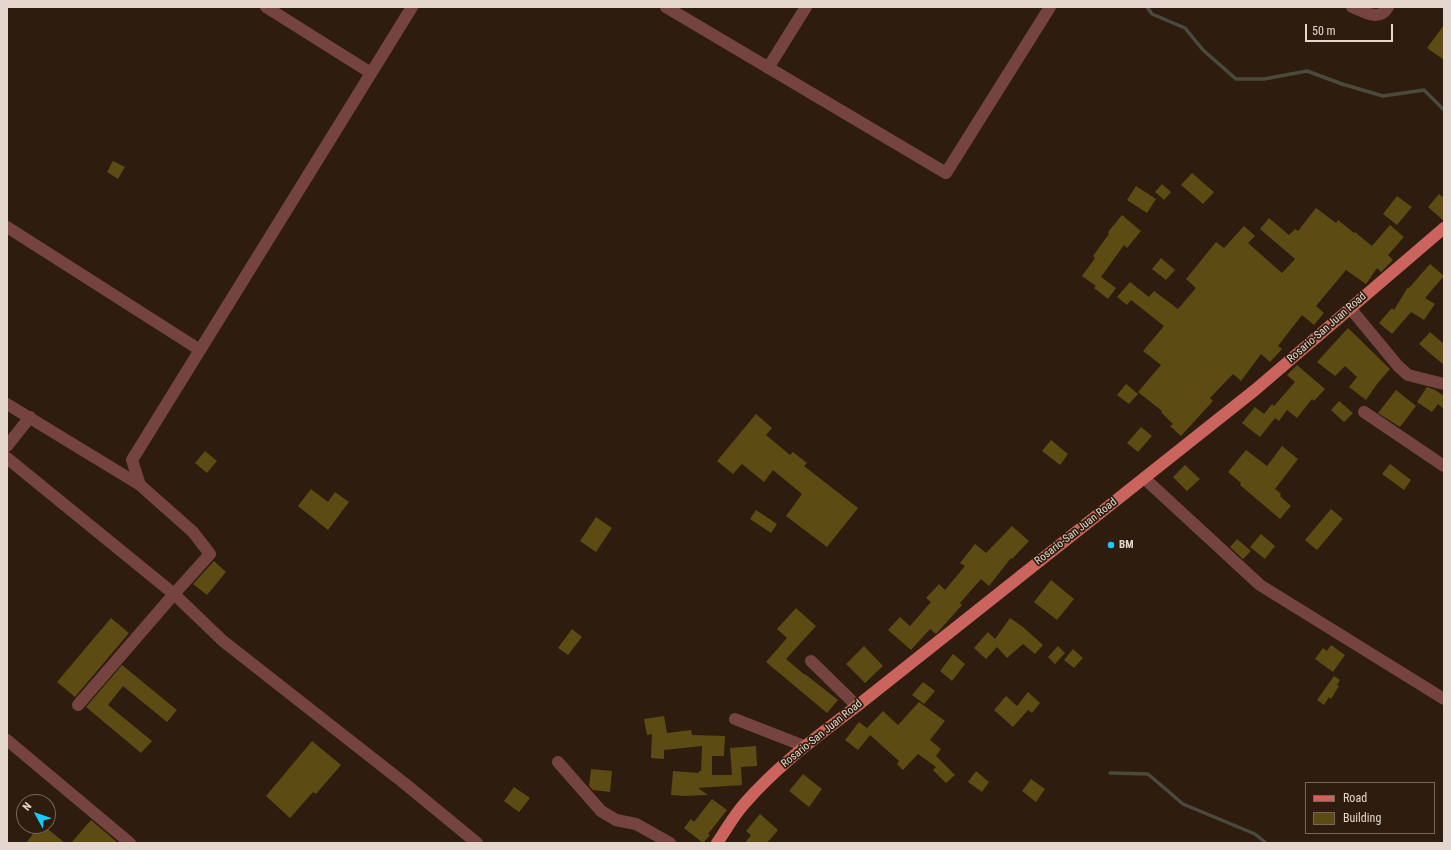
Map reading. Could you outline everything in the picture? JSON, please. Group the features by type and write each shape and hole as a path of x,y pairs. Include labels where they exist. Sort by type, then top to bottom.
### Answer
{"main road":[{"name":"Rosario-San Juan Road","path":"717,843 744,804 770,776 804,746 857,706 1255,390 1444,228"}],"street":[{"path":"266,7 372,73"},
{"path":"116,470 132,460 412,7"},
{"path":"666,7 946,173 1050,7"},
{"path":"768,68 806,7"},
{"path":"1352,7 1375,15 1384,13 1388,7"},
{"path":"7,227 200,350"},
{"path":"1350,308 1398,366 1408,375 1444,384"},
{"path":"7,404 140,484 193,532 210,554 78,705"},
{"path":"1364,412 1444,466"},
{"path":"7,446 30,417"},
{"path":"7,458 174,594 223,642 404,783 477,843"},
{"path":"132,460 140,484"},
{"path":"1144,478 1260,585 1444,699"},
{"path":"811,661 857,706"},
{"path":"735,719 804,746"},
{"path":"7,740 130,843"},
{"path":"558,762 601,811 616,820 636,824 670,843"}],"building":[{"path":"1444,25 1444,60 1427,48"},
{"path":"113,161 125,167 118,179 107,172"},
{"path":"1192,173 1214,192 1203,204 1181,185"},
{"path":"1162,184 1171,192 1164,200 1155,192"},
{"path":"1136,186 1156,199 1147,213 1127,200"},
{"path":"1439,194 1444,198 1444,221 1428,207"},
{"path":"1397,196 1412,207 1397,225 1383,214"},
{"path":"1316,208 1336,223 1338,220 1372,246 1390,225 1404,237 1388,255 1393,260 1381,272 1377,268 1366,284 1346,270 1316,306 1324,313 1314,325 1302,315 1278,346 1282,349 1270,362 1261,354 1241,381 1233,374 1210,398 1213,401 1181,436 1170,426 1173,424 1161,412 1162,411 1138,392 1161,365 1143,351 1164,326 1131,300 1127,305 1117,297 1130,282 1149,297 1154,291 1178,309 1196,288 1186,279 1216,242 1224,248 1244,226 1255,236 1248,243 1282,273 1295,259 1260,229 1269,218 1289,235 1295,229 1298,231"},
{"path":"1122,215 1141,231 1127,248 1124,245 1101,277 1116,288 1108,299 1094,288 1096,286 1082,276 1095,258 1093,256 1109,234 1108,232"},
{"path":"1161,258 1175,270 1166,280 1152,269"},
{"path":"1430,264 1444,276 1425,298 1435,304 1424,320 1411,312 1392,334 1379,323 1392,308 1394,310 1408,287 1409,288"},
{"path":"1348,328 1390,369 1366,400 1349,387 1357,377 1345,366 1335,376 1317,362"},
{"path":"1430,332 1444,344 1444,365 1419,344"},
{"path":"1297,365 1325,389 1314,401 1312,399 1297,418 1287,410 1279,421 1275,418 1260,437 1242,423 1255,407 1264,414 1272,404 1274,406 1295,382 1287,375"},
{"path":"1126,384 1138,394 1129,404 1117,395"},
{"path":"1427,387 1444,396 1444,409 1438,404 1432,412 1417,402"},
{"path":"1396,390 1416,406 1400,427 1378,413"},
{"path":"1339,401 1353,413 1344,422 1331,410"},
{"path":"756,414 772,428 766,435 790,455 793,452 807,463 804,466 858,508 827,547 786,516 802,494 773,470 764,482 742,464 733,474 717,461"},
{"path":"1141,427 1152,436 1138,452 1127,443"},
{"path":"1051,440 1068,454 1060,465 1042,451"},
{"path":"1282,446 1298,459 1275,489 1291,506 1280,519 1240,485 1241,483 1228,472 1246,450 1267,466"},
{"path":"205,451 217,461 207,473 195,463"},
{"path":"1390,464 1411,480 1404,490 1382,474"},
{"path":"1185,465 1200,479 1187,491 1173,477"},
{"path":"311,489 328,502 335,492 349,502 328,530 298,506"},
{"path":"1331,509 1343,519 1317,550 1305,540"},
{"path":"756,510 777,524 771,533 750,519"},
{"path":"596,517 612,528 596,552 580,541"},
{"path":"1012,526 1029,541 1012,559 1011,558 989,586 981,579 960,603 962,605 936,634 930,629 911,650 888,630 900,617 910,626 931,602 926,598 939,584 945,590 965,566 960,563 975,544 986,553"},
{"path":"1261,534 1275,546 1265,559 1250,547"},
{"path":"1237,539 1251,551 1243,559 1230,547"},
{"path":"214,561 226,572 207,595 193,584"},
{"path":"1051,580 1074,599 1057,620 1034,602"},
{"path":"796,608 816,626 786,659 838,700 827,713 766,662 787,638 777,629"},
{"path":"111,618 129,633 75,697 57,682"},
{"path":"1010,618 1023,627 1043,645 1035,654 1023,644 1007,658 997,647 986,659 974,648 988,632 995,639"},
{"path":"572,629 582,637 568,655 558,648"},
{"path":"1331,645 1345,655 1333,672 1315,659 1323,648 1327,651"},
{"path":"864,646 883,666 865,683 846,664"},
{"path":"1058,646 1065,653 1055,664 1048,657"},
{"path":"1073,649 1083,658 1074,668 1064,660"},
{"path":"953,654 965,664 952,681 940,671"},
{"path":"122,665 177,710 167,722 123,686 108,705 152,741 141,753 86,707"},
{"path":"1334,676 1340,680 1337,685 1339,686 1331,699 1329,697 1324,705 1317,700"},
{"path":"923,682 935,691 924,704 912,695"},
{"path":"1028,692 1040,703 1032,713 1028,710 1013,727 994,710 1006,696 1017,706"},
{"path":"919,702 945,721 930,740 941,749 936,756 955,775 946,783 933,770 936,767 918,754 903,770 897,764 899,761 870,735 858,750 845,740 859,722 867,728 883,711 898,725"},
{"path":"664,716 667,733 691,730 692,735 725,736 724,756 712,756 712,775 732,775 730,748 756,746 757,766 741,767 742,785 698,788 708,795 671,795 673,771 699,773 699,771 701,771 702,746 664,750 664,759 651,758 652,734 647,735 644,719"},
{"path":"312,741 341,765 316,794 313,792 290,818 266,796"},
{"path":"591,769 612,771 610,792 593,790 589,786"},
{"path":"976,771 989,782 982,792 968,782"},
{"path":"803,774 822,789 809,807 789,791"},
{"path":"1031,779 1045,789 1036,802 1022,791"},
{"path":"514,787 530,798 519,812 504,801"},
{"path":"712,799 727,810 708,834 710,835 703,843 684,828 691,819 694,822"},
{"path":"760,814 778,830 767,843 745,843 751,835 746,831"},
{"path":"91,820 118,843 71,843"},
{"path":"33,834 54,834 65,843 26,843"}],"waterway":[{"path":"1147,7 1152,14 1185,28 1203,50 1236,79 1264,79 1307,71 1342,84 1383,96 1424,90 1444,110"},
{"path":"1110,773 1148,774 1183,804 1255,834 1266,843"}],"place":[{"name":"BM","path":"1111,545"}]}
